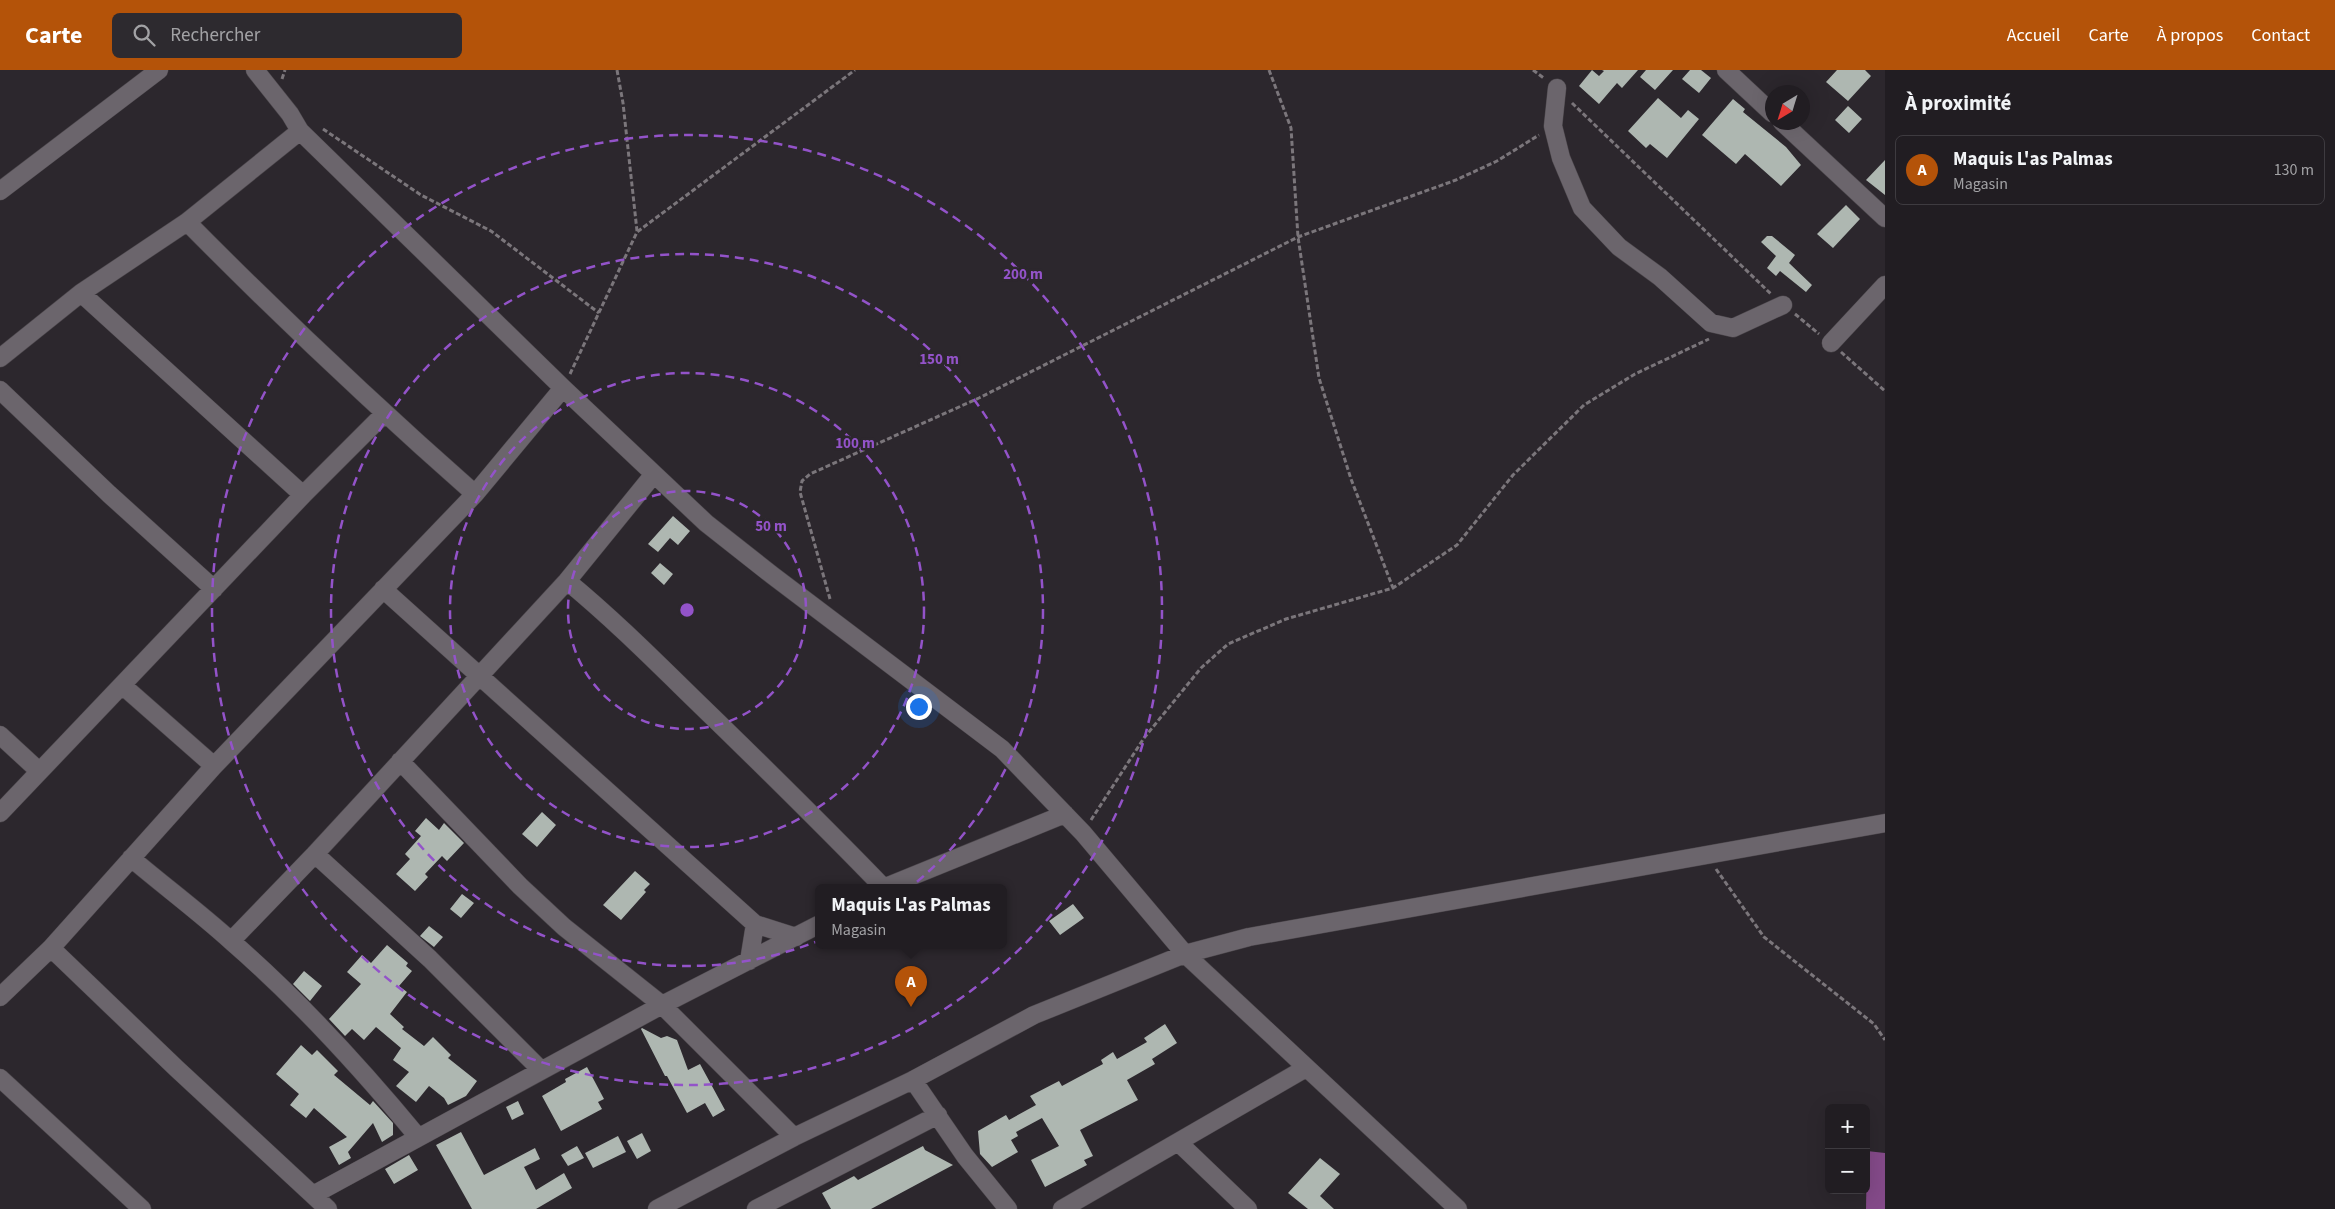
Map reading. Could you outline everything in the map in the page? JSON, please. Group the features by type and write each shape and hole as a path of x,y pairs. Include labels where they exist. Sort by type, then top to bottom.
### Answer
{"street":[{"path":"0,192 159,70"},
{"path":"255,70 290,114 300,131 563,388 706,523 1002,749 1083,833 1185,954 1458,1209"},
{"path":"1726,70 1765,106"},
{"path":"1557,88 1553,126 1561,158 1582,208 1619,247 1660,277 1711,323 1733,328 1783,305"},
{"path":"1791,130 1885,218"},
{"path":"0,358 82,292 187,222 300,131"},
{"path":"187,222 296,332 384,414 475,494"},
{"path":"1831,344 1885,285"},
{"path":"82,292 304,495"},
{"path":"0,997 51,948 214,766 475,494 563,388"},
{"path":"0,390 109,494 214,589"},
{"path":"0,813 384,414"},
{"path":"231,941 315,854 567,581 654,474"},
{"path":"567,581 643,648 770,772 880,884"},
{"path":"384,590 480,674 754,924 796,937"},
{"path":"122,685 214,766"},
{"path":"0,735 39,771"},
{"path":"400,761 526,892 564,927 662,1005 794,1137"},
{"path":"894,884 1065,814"},
{"path":"657,1209 794,1137 913,1080 1034,1015 1185,954 1248,937 1567,878 1706,856 1885,823"},
{"path":"315,854 430,959 541,1070"},
{"path":"131,858 231,941 308,1015 377,1088 418,1137"},
{"path":"749,961 754,924"},
{"path":"313,1194 662,1005 815,927"},
{"path":"51,948 176,1068 328,1209"},
{"path":"1062,1209 1306,1068"},
{"path":"0,1078 142,1209"},
{"path":"913,1080 966,1156 1008,1209"},
{"path":"756,1209 938,1114"},
{"path":"1178,1142 1248,1209"}],"path":[{"path":"617,70 637,232"},
{"path":"563,388 637,232 855,70"},
{"path":"1269,70 1291,128 1298,237 1319,378 1351,479 1393,588"},
{"path":"1533,70 1557,88 1783,305 1885,391"},
{"path":"316,124 421,194 492,230 599,313"},
{"path":"837,623 800,492 802,481 810,474 979,398 1298,237 1456,180 1497,161 1553,126"},
{"path":"1083,833 1144,738 1202,668 1228,644 1286,618 1393,588 1456,544 1513,476 1584,404 1635,374 1733,328"},
{"path":"1706,856 1764,937 1874,1024 1885,1040"}],"shaded area":[{"path":"1870,1151 1885,1153 1885,1209 1866,1209 1866,1194 1870,1194"}],"building":[{"path":"1592,70 1599,76 1604,71 1602,70 1638,70 1622,88 1617,83 1599,104 1579,86"},
{"path":"1646,70 1673,70 1655,90 1640,77"},
{"path":"1690,70 1701,70 1711,78 1699,93 1682,79"},
{"path":"1837,70 1865,70 1871,76 1848,101 1826,82"},
{"path":"1658,98 1681,118 1688,110 1699,119 1667,158 1650,144 1646,148 1628,131"},
{"path":"1733,99 1745,109 1743,112 1786,147 1801,165 1781,186 1745,154 1736,164 1702,135"},
{"path":"1848,106 1862,119 1849,133 1835,120"},
{"path":"1885,160 1885,195 1866,180"},
{"path":"1846,205 1860,219 1833,248 1817,234"},
{"path":"1767,236 1772,236 1795,255 1789,263 1812,285 1806,292 1780,271 1776,276 1767,268 1776,256 1761,242"},
{"path":"673,516 690,531 678,545 670,538 658,552 648,544"},
{"path":"660,563 673,574 664,585 651,573"},
{"path":"542,812 556,825 537,847 522,834"},
{"path":"426,818 439,830 444,823 464,843 447,861 442,856 425,874 428,877 415,891 396,874 410,859 405,854 421,836 415,831"},
{"path":"635,871 650,884 644,890 646,892 621,920 603,905"},
{"path":"462,894 474,903 461,918 450,909"},
{"path":"1073,904 1084,918 1060,935 1049,921"},
{"path":"429,926 443,937 434,947 420,936"},
{"path":"387,945 408,963 406,966 412,971 399,986 407,992 390,1014 404,1027 402,1029 424,1046 433,1037 451,1055 448,1058 477,1081 466,1096 448,1105 444,1098 429,1086 416,1102 396,1086 409,1072 393,1060 401,1048 376,1027 364,1040 352,1029 345,1036 329,1019 361,984 347,972 362,955 371,963"},
{"path":"304,971 322,986 310,1001 293,984"},
{"path":"1165,1024 1177,1043 1152,1059 1155,1064 1127,1080 1138,1100 1080,1130 1093,1156 1084,1160 1087,1165 1045,1187 1031,1160 1059,1146 1042,1118 1016,1132 1018,1136 1011,1140 1018,1152 992,1167 980,1154 978,1131 1006,1115 1009,1120 1036,1105 1030,1096 1059,1081 1062,1086 1103,1064 1101,1060 1113,1052 1117,1059 1147,1042 1144,1038"},
{"path":"642,1028 661,1038 667,1036 677,1040 688,1070 700,1064 725,1110 713,1117 705,1103 687,1113 667,1076 665,1076"},
{"path":"301,1045 312,1055 317,1050 338,1071 334,1075 370,1105 373,1101 393,1123 393,1135 382,1142 373,1123 348,1152 351,1158 339,1165 329,1147 347,1137 314,1108 306,1118 290,1105 299,1094 276,1074"},
{"path":"587,1067 604,1099 598,1102 602,1109 561,1131 542,1096 566,1082 565,1079"},
{"path":"518,1101 524,1114 512,1120 506,1107"},
{"path":"461,1132 484,1175 535,1148 540,1159 524,1167 536,1190 564,1173 572,1188 536,1209 472,1209 436,1145"},
{"path":"642,1133 651,1151 637,1159 627,1141"},
{"path":"618,1136 626,1152 593,1168 585,1153"},
{"path":"577,1146 584,1158 568,1166 561,1155"},
{"path":"923,1146 925,1150 953,1165 871,1209 831,1209 822,1193 854,1176 858,1180"},
{"path":"409,1155 418,1170 394,1184 385,1169"},
{"path":"1320,1158 1340,1174 1320,1196 1334,1209 1308,1209 1288,1193"}],"place":[{"name":"Maquis L'as Palmas","path":"911,1007"}]}
